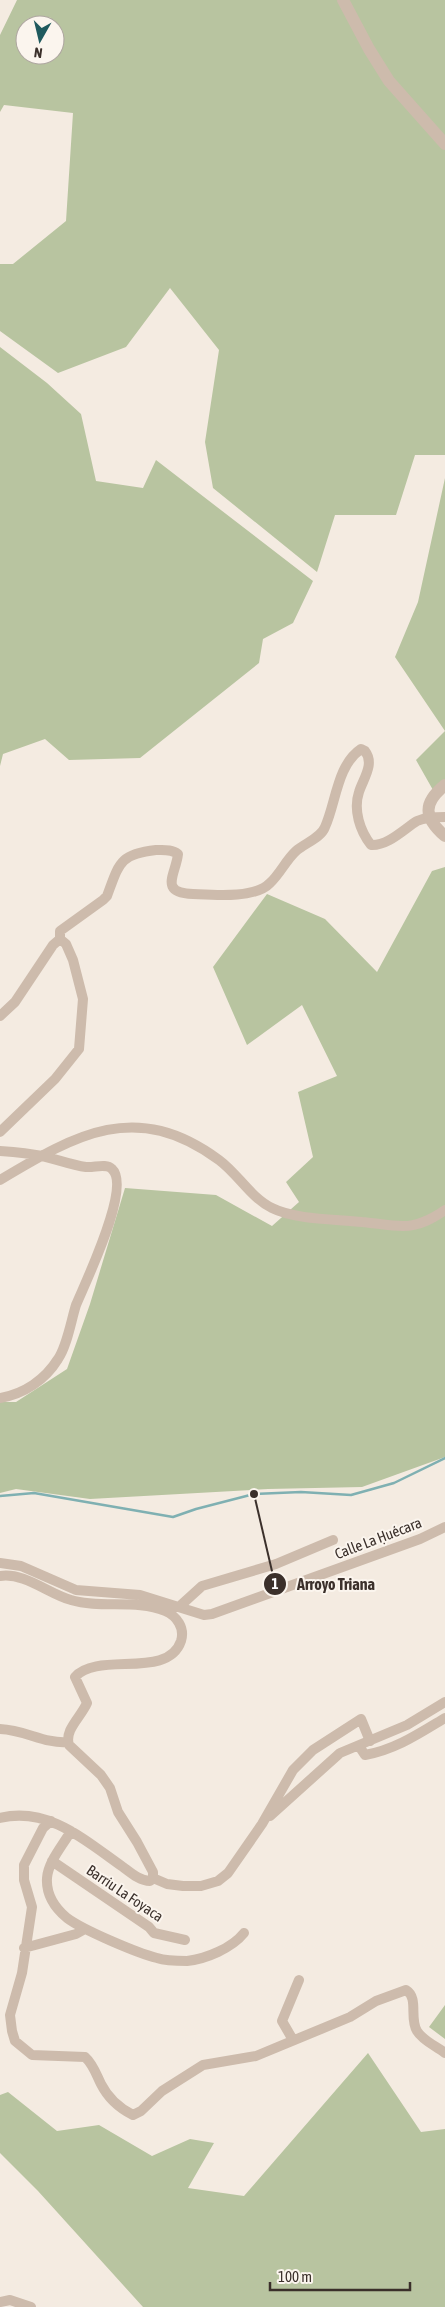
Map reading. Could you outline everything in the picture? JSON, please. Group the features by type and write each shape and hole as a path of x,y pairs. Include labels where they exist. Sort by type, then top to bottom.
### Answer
{"street":[{"path":"343,0 369,49 389,81 445,144"},
{"path":"60,940 60,931 107,896 120,865 132,854 166,850 175,851 178,854 178,858 171,883 173,888 180,893 236,895 250,893 270,884 295,852 325,829 344,770 361,749 365,751 369,758 366,776 359,792 358,820 371,844 377,845 384,842 418,821 429,817 445,817"},
{"path":"445,785 435,794 430,802 429,817 445,836"},
{"path":"0,1016 15,1002 53,945 60,940"},
{"path":"0,1132 55,1079 79,1049 83,998 73,960 66,944 60,940"},
{"path":"0,1180 71,1140 107,1129 142,1128 180,1137 203,1148 225,1164 254,1194 272,1208 290,1214 404,1226 429,1221 445,1210"},
{"path":"0,1151 41,1156 86,1167 108,1166 116,1176 111,1219 98,1256 77,1304 59,1359 33,1386 17,1395 0,1398"},
{"name":"Calle La Ḥuécara","path":"0,1563 21,1566 76,1590 140,1595 204,1615 212,1614 420,1539 445,1527"},
{"name":"Calle La Ḥuécara","path":"180,1606 202,1586 276,1564 333,1540"},
{"path":"0,1576 14,1576 57,1596 85,1604 152,1607 174,1616 180,1623 182,1631 181,1641 176,1650 166,1656 152,1662 92,1667 80,1671 75,1677 87,1702 83,1712 69,1731 68,1742"},
{"name":"Barriu La Foyaca","path":"262,1824 340,1753 407,1725 445,1702"},
{"path":"358,1746 366,1755 375,1753 412,1738 445,1718"},
{"name":"Barriu La Foyaca","path":"71,1831 144,1881 150,1881 153,1878 168,1884 183,1886 201,1886 218,1882 228,1872 262,1824 293,1770 313,1750 361,1719 370,1740"},
{"path":"0,1729 32,1734 50,1742 68,1742 101,1775 110,1788 118,1812 153,1872 153,1878"},
{"path":"0,1818 34,1816 59,1823 71,1831 52,1861 47,1878 52,1902 66,1918 85,1929 156,1958 169,1960 200,1959 216,1953 244,1933"},
{"path":"51,1821 43,1828 24,1865 24,1880 32,1907 24,1948 22,1973 10,2015 12,2031 15,2041 22,2049 32,2055 84,2057 91,2062 103,2087 113,2101 133,2115 162,2091 204,2065 256,2056 350,2017 376,2000 406,1990 411,1993 413,1999 413,2021 416,2030 423,2038 445,2053"},
{"name":"Barriu La Foyaca","path":"52,1861 154,1932 185,1940"},
{"path":"24,1948 76,1934 85,1929"},
{"path":"293,2040 282,2021 299,1980"},
{"path":"0,2302 10,2300 31,2307"}],"green space":[{"path":"17,0 445,0 445,455 415,455 396,515 335,515 317,572 213,488 205,442 219,350 170,288 126,347 58,373 0,331 0,264 13,264 66,221 73,113 4,105 0,112 0,35"},
{"path":"0,347 47,383 81,414 96,481 143,488 156,460 313,581 293,623 263,639 259,663 140,758 69,760 45,739 3,754 0,766"},
{"path":"445,478 445,731 395,657 418,602"},
{"path":"445,731 445,782 433,790 416,760"},
{"path":"445,867 445,1457 362,1487 268,1489 90,1499 16,1489 0,1493 0,1402 16,1402 67,1369 90,1304 125,1188 216,1195 272,1226 299,1202 286,1182 313,1157 298,1092 337,1076 302,1005 247,1045 213,967 267,894 325,919 377,972 432,871"},
{"path":"445,2005 445,2039 429,2027"},
{"path":"368,2053 421,2132 445,2129 445,2307 143,2307 38,2191 0,2153 0,2095 8,2092 57,2131 99,2125 152,2156 190,2139 214,2143 188,2188 244,2196"}],"waterway":[{"path":"0,1496 34,1493 173,1517 254,1494 301,1492 351,1495 394,1483 445,1458"}],"place":[{"name":"Arroyo Triana","path":"254,1494"}]}
